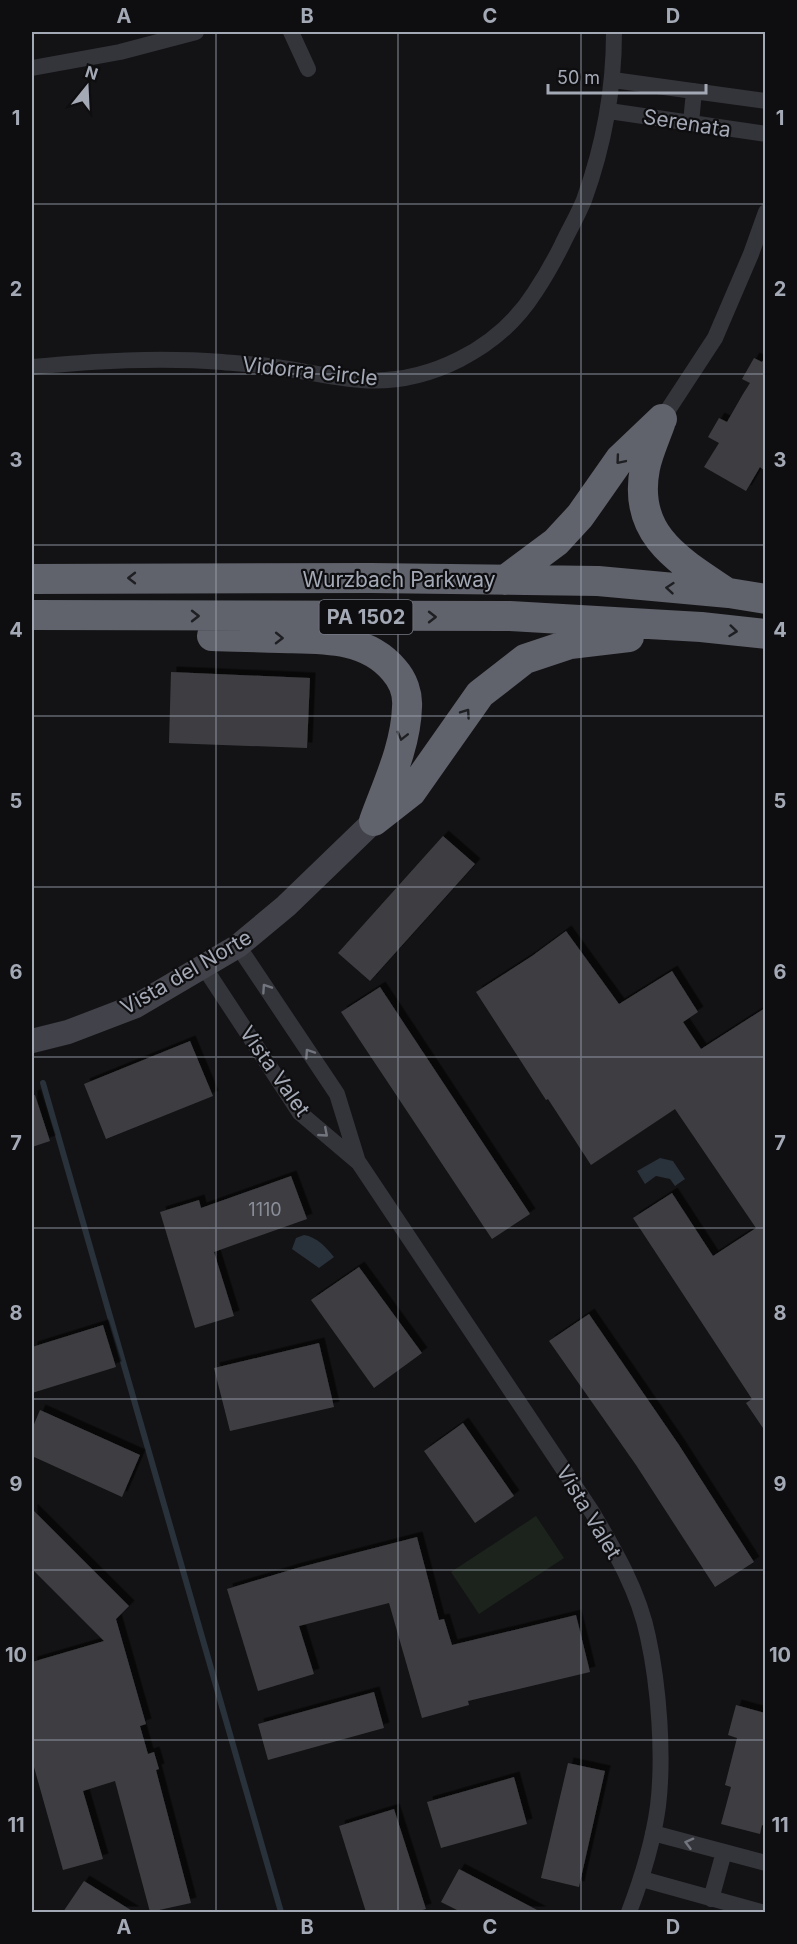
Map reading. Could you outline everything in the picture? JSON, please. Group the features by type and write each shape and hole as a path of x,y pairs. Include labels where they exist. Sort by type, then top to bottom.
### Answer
{"highway":[{"path":"505,580 556,542 580,516 620,459 662,419"},
{"path":"662,419 645,468 643,505 655,535 684,564 729,593"},
{"name":"Wurzbach Parkway","path":"32,579 371,578 598,581 729,593 765,599"},
{"name":"Wurzbach Parkway","path":"32,615 510,616 701,627 765,634"},
{"path":"374,821 411,792 480,694 525,659 570,644 701,627"},
{"path":"32,632 333,639 359,645 379,654 402,679 407,705 404,736 374,821"}],"street":[{"path":"32,68 120,52 196,32"},
{"path":"291,32 308,69"},
{"name":"Vidorra Circle","path":"32,367 148,360 202,360 274,366 362,380 395,379 425,374 455,363 484,345 510,322 534,294 584,202 601,149 609,111 613,80 614,32"},
{"name":"Serenata","path":"613,80 765,101"},
{"path":"691,123 694,92"},
{"name":"Serenata","path":"609,111 765,134"},
{"path":"662,419 715,338 751,254 765,212"},
{"name":"Vista del Norte","path":"32,1041 68,1032 136,1006 238,946 286,906 374,821"},
{"name":"Vista Valet","path":"238,946 337,1094 358,1163"},
{"name":"Vista Valet","path":"204,967 300,1113 358,1163 592,1512 615,1551 634,1593 648,1636 657,1701 659,1776 658,1805 653,1833 642,1879 629,1912"},
{"path":"653,1833 765,1863"},
{"path":"711,1899 724,1852"},
{"path":"642,1879 761,1912"}],"shaded area":[{"path":"660,1158 673,1161 685,1179 675,1186 670,1179 656,1176 645,1184 637,1171"},
{"path":"304,1235 317,1240 334,1257 319,1268 292,1249 296,1238"},
{"path":"536,1516 564,1558 479,1614 451,1572"}],"building":[{"path":"765,357 765,471 760,467 746,491 704,467 719,443 708,437 719,418 727,422 750,383 742,379 754,358 762,362"},
{"path":"171,672 310,678 307,748 169,743"},
{"path":"443,836 475,864 370,981 338,953"},
{"path":"566,931 619,1004 672,971 698,1012 683,1022 701,1049 765,1008 765,1431 746,1403 752,1399 633,1218 672,1193 713,1256 756,1228 675,1109 591,1165 476,992"},
{"path":"380,987 530,1214 492,1239 341,1012"},
{"path":"190,1041 213,1096 106,1139 84,1084"},
{"path":"35,1095 50,1141 32,1147 32,1096"},
{"path":"291,1176 307,1219 214,1252 234,1316 195,1328 160,1212 199,1200 201,1208"},
{"path":"359,1267 422,1353 374,1388 311,1300"},
{"path":"589,1314 679,1445 754,1562 715,1587 636,1465 549,1341"},
{"path":"103,1325 116,1367 32,1393 32,1347"},
{"path":"319,1343 334,1407 230,1431 214,1368"},
{"path":"40,1410 140,1455 122,1497 32,1456 32,1429"},
{"path":"463,1423 514,1496 475,1523 424,1451"},
{"path":"32,1509 129,1606 116,1619 146,1724 140,1726 148,1754 154,1752 159,1769 156,1770 191,1903 150,1912 115,1781 83,1791 103,1859 63,1870 32,1760 32,1662 104,1641 32,1569"},
{"path":"417,1537 439,1620 444,1619 452,1645 576,1615 590,1672 468,1701 469,1705 422,1718 389,1603 299,1626 314,1674 258,1691 227,1589"},
{"path":"374,1692 384,1728 268,1760 258,1724"},
{"path":"736,1705 765,1713 765,1826 762,1825 760,1834 721,1824 731,1787 725,1785 737,1738 728,1735"},
{"path":"568,1763 605,1771 579,1887 541,1878"},
{"path":"514,1777 527,1824 441,1848 427,1802"},
{"path":"394,1809 426,1909 416,1912 366,1912 339,1826"},
{"path":"459,1869 541,1912 461,1912 441,1902"},
{"path":"84,1881 134,1912 63,1912"}],"waterway":[{"path":"43,1083 281,1912"}]}
